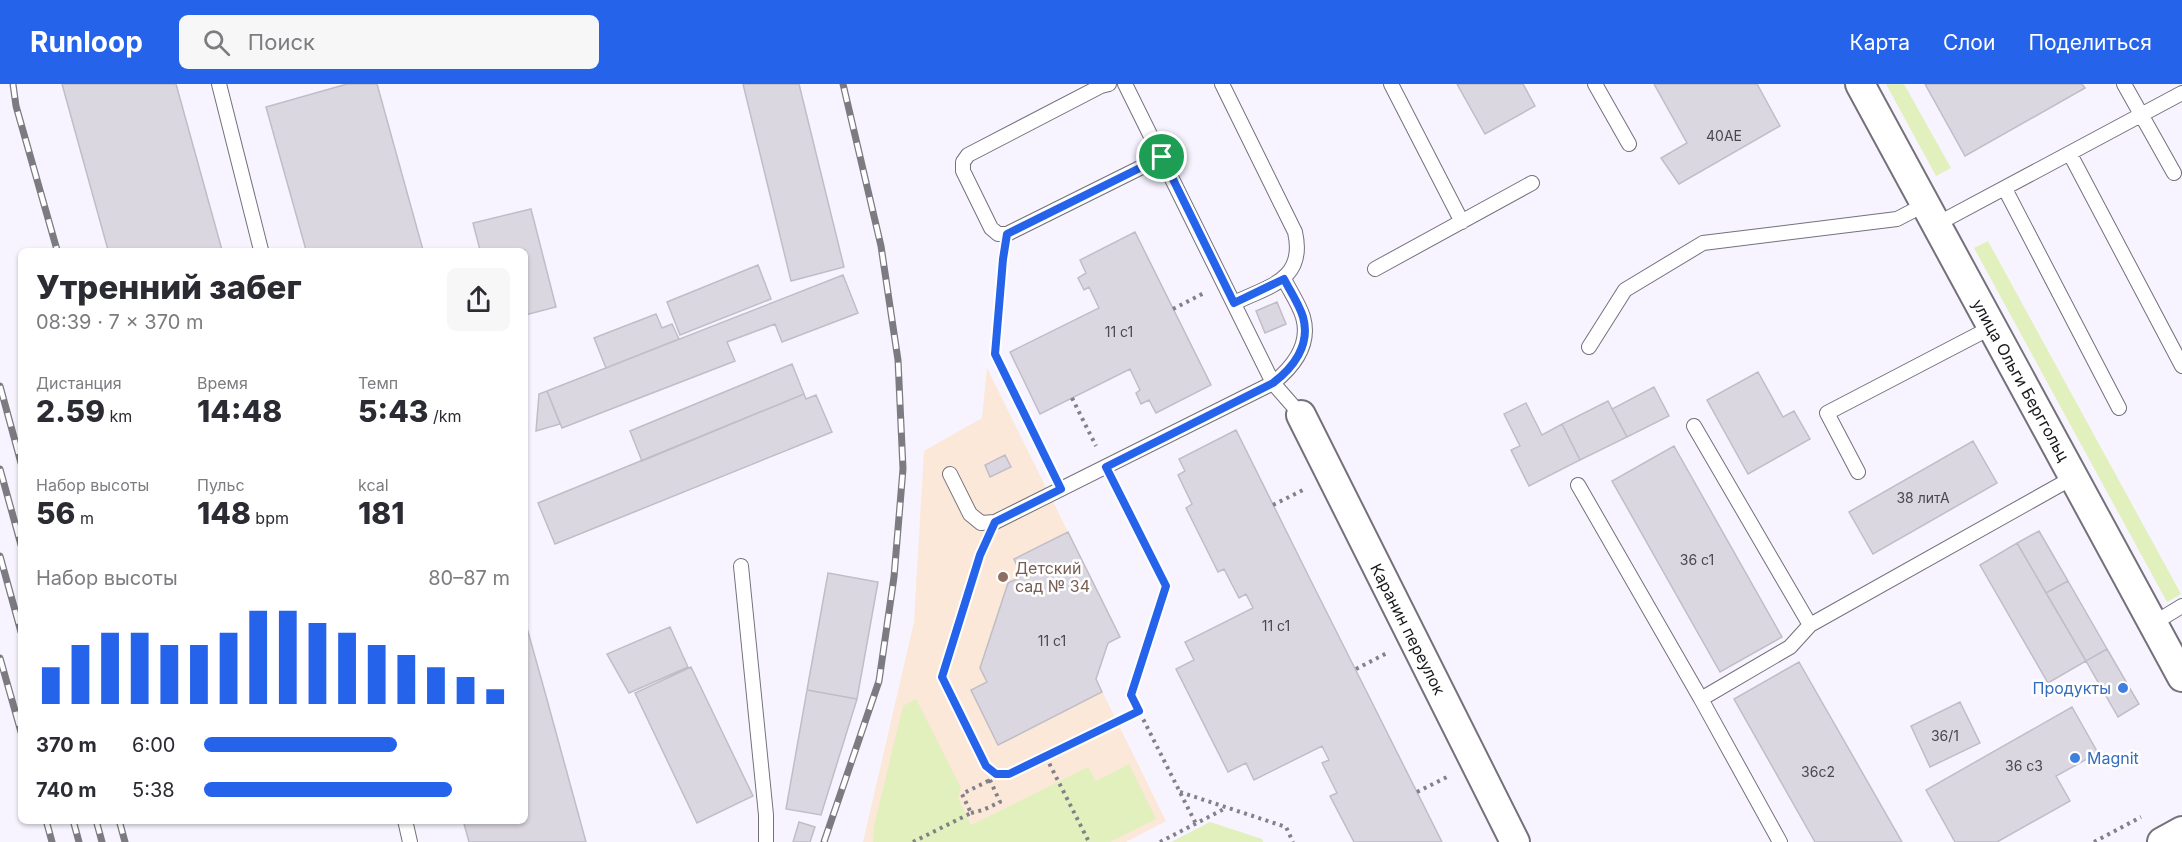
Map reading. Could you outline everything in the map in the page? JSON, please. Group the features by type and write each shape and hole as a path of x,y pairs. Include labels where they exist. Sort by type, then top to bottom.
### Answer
{"street":[{"name":"улица Ольги Берггольц","path":"1860,84 2182,677"},
{"name":"Каранин переулок","path":"1301,415 1515,842"},
{"path":"2162,842 2182,831"}],"lane":[{"path":"219,84 260,248"},
{"path":"1109,84 1101,86 969,155 963,162 963,171 991,228 998,234 1007,234 1162,157"},
{"path":"1125,84 1273,383 1301,415"},
{"path":"1222,84 1295,232 1299,249 1295,266 1284,279 1234,303"},
{"path":"1391,84 1462,222"},
{"path":"1595,84 1629,144"},
{"path":"2124,84 2174,173"},
{"path":"1589,347 1625,290 1703,243 1931,214 2005,189 2182,93"},
{"path":"2070,154 2182,366"},
{"path":"1375,269 1532,183"},
{"path":"2005,189 2119,408"},
{"path":"950,474 970,514 981,523 995,522 1273,383 1288,371 1299,355 1304,337 1303,318 1284,279"},
{"path":"1858,472 1827,413 1992,327"},
{"path":"1694,426 1810,625"},
{"path":"1701,699 1790,647 1810,625 2074,477"},
{"path":"1578,486 1701,699 1780,842"},
{"path":"741,566 766,815 766,842"},
{"path":"2154,623 2182,606"},
{"path":"406,824 410,842"}],"path":[{"path":"1007,234 995,354 1061,489"},
{"path":"1173,309 1204,293"},
{"path":"1072,398 1166,586 1131,695 1196,824"},
{"path":"1273,505 1312,485"},
{"path":"995,522 980,555 942,677 986,766 996,774 1009,774 1139,711"},
{"path":"1356,669 1394,650"},
{"path":"1046,757 1089,842"},
{"path":"1417,792 1456,772"},
{"path":"971,813 962,794 990,780 996,774"},
{"path":"914,842 971,813 1000,802 990,780"},
{"path":"1180,792 1286,827 1293,842"},
{"path":"1160,842 1227,808"},
{"path":"2094,842 2143,817"}],"shaded area":[{"name":"Детский сад № 34","path":"987,368 1068,532 1108,643 1096,679 1166,821 1126,842 863,842 914,622 924,451 982,418"}],"green space":[{"path":"1886,84 1904,84 1951,168 1936,176"},
{"path":"1988,241 2181,594 2167,602 1974,248"},
{"path":"916,699 961,788 958,798 971,825 1088,767 1096,781 1129,764 1156,819 1110,842 873,842 874,826 903,706"},
{"path":"1210,822 1262,839 1263,842 1171,842"}],"building":[{"path":"62,84 176,84 221,248 107,248"},
{"path":"347,84 377,84 422,248 305,248 266,107"},
{"path":"743,84 799,84 844,267 791,281"},
{"path":"1457,84 1523,84 1535,106 1485,134"},
{"path":"1654,84 1757,84 1780,126 1679,184 1661,158 1687,143"},
{"path":"1925,84 2082,84 2085,88 1965,156"},
{"path":"531,209 556,307 528,314 528,248 479,248 473,223"},
{"path":"1135,232 1211,385 1156,413 1149,400 1141,404 1136,393 1140,390 1130,369 1040,414 1010,352 1099,308 1089,287 1084,290 1078,278 1086,273 1080,260"},
{"path":"758,265 771,299 680,335 667,302"},
{"path":"843,275 858,313 782,342 775,324 727,342 735,361 562,428 547,391"},
{"path":"1277,302 1286,324 1265,333 1256,311"},
{"path":"656,314 662,328 672,324 679,339 606,368 594,338"},
{"path":"792,364 804,394 642,461 630,431"},
{"path":"1758,372 1783,417 1794,411 1810,439 1748,474 1707,400"},
{"path":"1654,387 1669,416 1627,437 1612,409"},
{"path":"547,391 560,424 536,431 539,394"},
{"path":"804,394 806,399 816,395 832,432 555,544 538,503"},
{"path":"1608,401 1627,437 1580,460 1562,424"},
{"path":"1526,403 1542,435 1562,424 1580,460 1529,486 1511,450 1520,446 1504,414"},
{"path":"1236,430 1442,842 1354,842 1330,796 1337,793 1322,763 1329,760 1322,746 1254,780 1246,763 1228,772 1176,669 1194,660 1185,642 1253,608 1246,594 1239,598 1224,569 1218,572 1186,508 1192,504 1178,475 1185,471 1179,459"},
{"path":"1973,441 1997,483 1873,554 1849,512"},
{"path":"1674,446 1782,637 1720,672 1612,481"},
{"path":"1005,455 1011,467 990,477 985,465"},
{"path":"2039,531 2068,581 2046,593 2017,543"},
{"path":"1068,532 1120,637 1108,643 1096,679 1102,692 998,745 971,690 987,682 980,668 1008,583 1022,576 1014,559"},
{"path":"2017,543 2086,661 2048,683 1980,565"},
{"path":"828,573 878,582 857,699 807,690"},
{"path":"2068,581 2107,649 2086,661 2046,593"},
{"path":"670,627 688,667 629,693 607,654"},
{"path":"528,632 586,842 469,842 464,824 528,824"},
{"path":"2107,649 2139,704 2118,717 2086,661"},
{"path":"1799,662 1902,842 1815,842 1734,699"},
{"path":"691,667 753,796 697,823 635,693"},
{"path":"807,690 857,699 821,815 786,809"},
{"path":"1960,702 1980,743 1930,767 1911,726"},
{"path":"2072,707 2098,753 2056,776 2070,801 1997,842 1955,842 1926,790"},
{"path":"799,822 815,827 810,842 793,842"}],"railway":[{"path":"13,84 16,106 56,248"},
{"path":"824,842 879,681 894,577 903,469 898,360 881,246 843,84"},
{"path":"0,386 18,452"},
{"path":"0,469 18,534"},
{"path":"0,556 18,621"},
{"path":"0,658 18,721"},
{"path":"47,824 52,842"},
{"path":"74,824 79,842"},
{"path":"97,824 102,842"},
{"path":"120,824 125,842"}],"place":[{"name":"Детский сад № 34","path":"1003,577"},
{"name":"Продукты","path":"2123,688"},
{"name":"Magnit","path":"2075,758"}],"route":[{"path":"1162,157 1234,303 1284,279 1303,318 1304,337 1299,355 1288,371 1273,383 1106,467 1166,586 1131,695 1139,711 1009,774 996,774 986,766 942,677 980,555 995,522 1061,489 995,354 1007,234 1162,157"}]}
